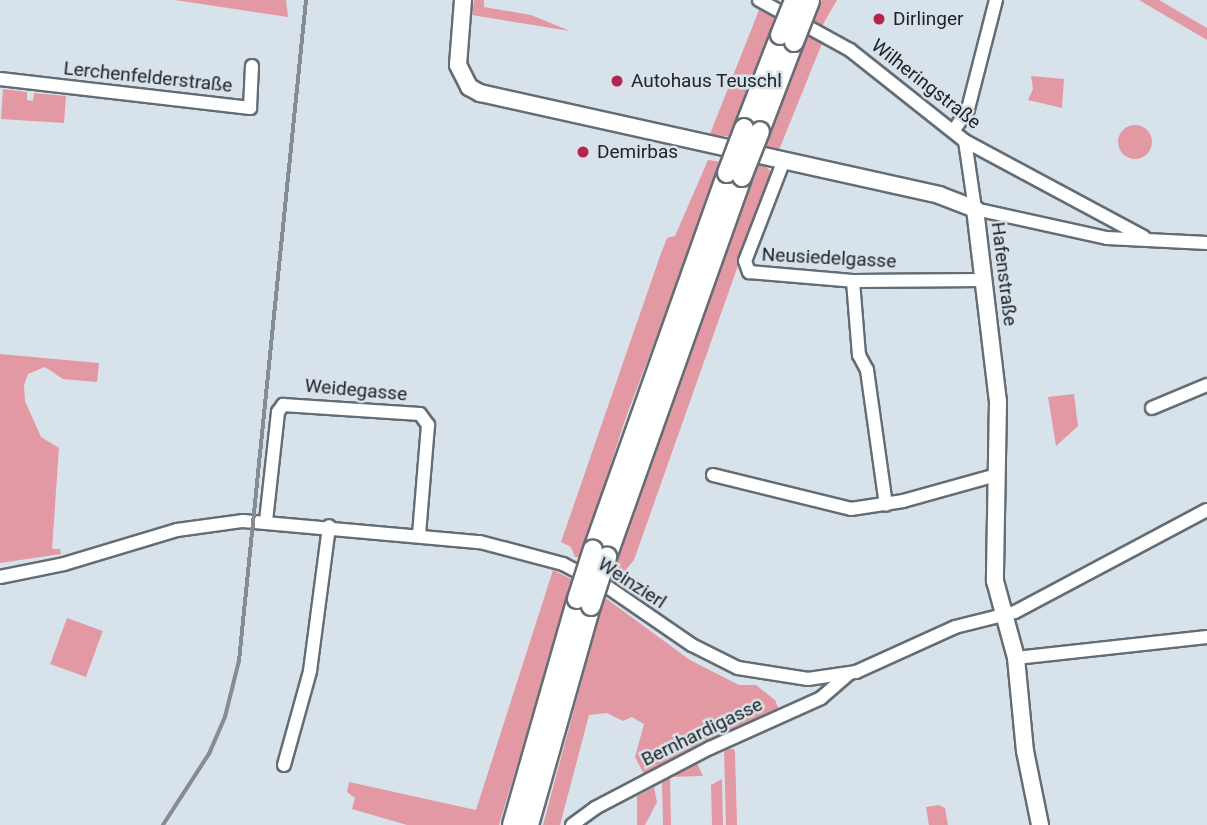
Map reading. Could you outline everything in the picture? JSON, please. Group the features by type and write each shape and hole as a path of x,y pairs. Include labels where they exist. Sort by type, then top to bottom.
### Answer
{"main road":[{"path":"512,825 600,553 734,175 787,38 805,1"},
{"path":"529,825 584,603"}],"street":[{"name":"Hafenstraße","path":"463,0 458,65 461,76 480,93 939,195 975,209 997,382 995,581 1016,658 1025,751 1040,825"},
{"name":"Wilheringstraße","path":"759,0 850,50 965,141 1144,237"},
{"path":"954,130 968,109 996,0"},
{"name":"Lerchenfelderstraße","path":"0,79 250,108 252,66"},
{"path":"965,141 975,209 1107,238 1144,237 1207,243"},
{"name":"Neusiedelgasse","path":"784,160 746,261 749,272 853,281 984,280"},
{"path":"853,281 859,355 867,370 886,505"},
{"path":"1152,408 1207,385"},
{"name":"Weidegasse","path":"267,521 278,412 289,403 420,414 426,419 419,534"},
{"path":"713,475 831,506 886,505 996,475"},
{"name":"Weinzierl","path":"0,577 64,564 177,530 267,521 419,534 509,547 563,564 609,589 692,645 738,668 784,678 849,674 955,627 1004,614 1102,568 1207,510"},
{"path":"284,765 310,671 329,526"},
{"path":"1016,658 1207,637"},
{"name":"Bernhardigasse","path":"572,825 594,808 710,748 831,692 849,674"}],"shaded area":[{"path":"175,0 286,0 288,17"},
{"path":"474,0 484,0 484,7 531,15 570,31 472,15"},
{"path":"822,0 837,0 822,26 813,21"},
{"path":"1139,0 1159,0 1207,28 1207,40"},
{"path":"759,10 775,18 731,137 710,134"},
{"path":"809,32 823,41 779,150 765,146"},
{"path":"1031,76 1064,79 1062,108 1028,100 1033,89"},
{"path":"3,89 27,92 27,100 33,101 34,93 66,96 64,123 1,119"},
{"path":"1135,125 1147,130 1152,142 1147,154 1135,159 1123,154 1118,142 1123,130"},
{"path":"708,160 722,162 625,420 581,557 575,557 571,547 561,542 660,256 667,238 675,236"},
{"path":"757,165 765,165 771,172 634,560 624,572 610,578"},
{"path":"0,354 99,363 97,382 63,379 45,367 28,374 24,385 25,401 41,437 59,448 52,549 60,549 61,554 0,563"},
{"path":"1074,394 1078,426 1056,446 1048,397"},
{"path":"553,570 573,580 499,825 407,825 352,809 355,798 347,792 349,782 476,810"},
{"path":"604,597 690,660 739,685 756,685 775,700 780,712 645,776 635,757 644,724 632,717 623,721 607,713 589,715 560,825 543,825"},
{"path":"67,618 103,631 86,677 50,664"},
{"path":"724,749 734,749 735,753 737,825 726,825"},
{"path":"696,761 703,776 670,777 671,825 663,825 662,780"},
{"path":"722,779 723,825 712,825 711,785"},
{"path":"654,787 657,802 645,825 637,825 637,796"},
{"path":"939,805 945,808 948,825 929,825 926,807"}],"railway":[{"path":"163,825 209,754 225,717 239,661 306,0"}],"place":[{"name":"Dirlinger","path":"879,19"},
{"name":"Autohaus Teuschl","path":"617,81"},
{"name":"Demirbas","path":"583,152"}]}
